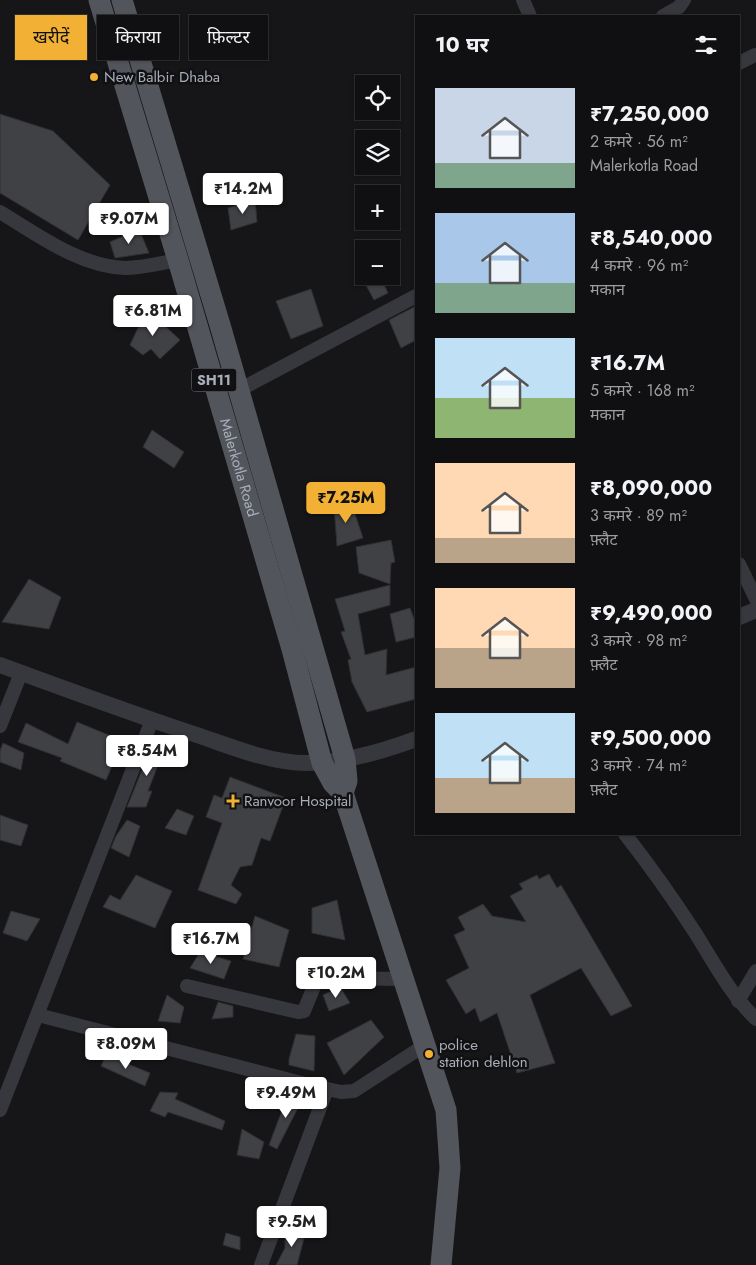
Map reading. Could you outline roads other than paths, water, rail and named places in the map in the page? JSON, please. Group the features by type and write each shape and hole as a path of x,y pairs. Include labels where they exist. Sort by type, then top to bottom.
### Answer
{"main road":[{"name":"Malerkotla Road","path":"99,0 178,260 289,639 322,762"},
{"name":"Malerkotla Road","path":"122,0 239,390 345,759"},
{"name":"SH11","path":"343,793 347,781 345,759"},
{"name":"SH11","path":"322,762 333,783 343,793 446,1110 450,1168 441,1265"}],"street":[{"path":"523,0 530,15"},
{"path":"665,15 679,7 684,0"},
{"path":"740,62 755,55"},
{"path":"0,212 64,250 85,259 113,267 126,268 178,260"},
{"path":"239,390 415,297"},
{"path":"740,566 756,599"},
{"path":"740,617 756,610"},
{"path":"0,665 152,720 238,749 282,761 304,763 345,759 389,749 415,739"},
{"path":"0,726 21,673"},
{"path":"0,1110 152,720"},
{"path":"626,835 682,913 738,1001 756,1019"},
{"path":"738,1001 756,971"},
{"path":"187,986 298,1012 304,1010 315,984 324,978 404,979"},
{"path":"38,1015 341,1092 354,1091 425,1045"},
{"path":"261,1265 327,1089"}],"place":[{"name":"New Balbir Dhaba","path":"94,77"},
{"name":"Ranvoor Hospital","path":"233,801"},
{"name":"police station dehlon","path":"429,1054"}]}
